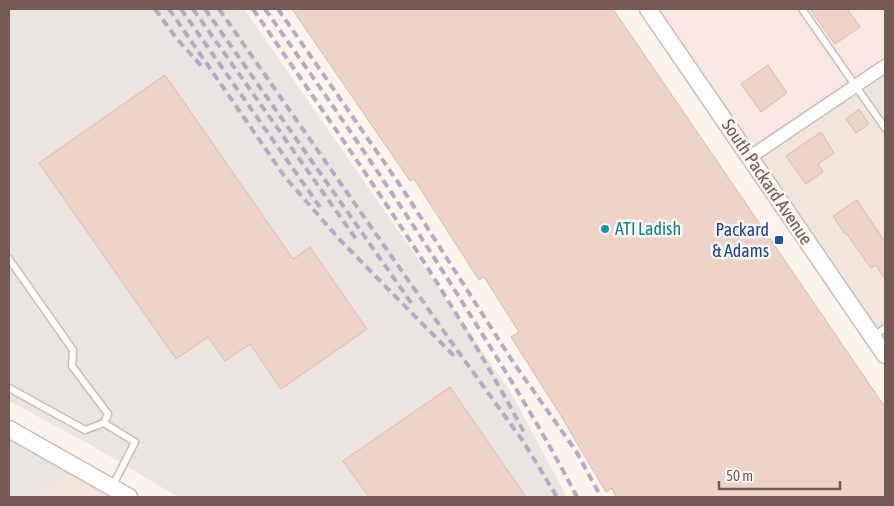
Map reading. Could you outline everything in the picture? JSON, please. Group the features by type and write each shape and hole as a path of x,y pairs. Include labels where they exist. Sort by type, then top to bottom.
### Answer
{"street":[{"name":"South Packard Avenue","path":"648,9 750,157 879,332 885,355"},
{"path":"750,157 885,66"},
{"path":"9,430 129,497"}],"lane":[{"path":"802,9 885,128"},
{"path":"9,259 73,350 72,366 108,414 104,424"},
{"path":"9,388 85,430 104,424 135,442 112,488"}],"shaded area":[{"path":"9,9 244,9 510,391 567,497 178,497 89,444 9,401"},
{"path":"648,9 885,9 885,66 750,157"},
{"path":"885,66 885,128 856,86"},
{"path":"847,73 885,128 885,355 750,157"},
{"path":"9,438 72,472 36,497 9,497"},
{"path":"72,472 116,497 36,497"}],"building":[{"name":"ATI Ladish","path":"292,9 613,9 885,407 885,497 616,497 612,488 606,492 511,337 519,332 484,277 479,280 414,179 410,181"},
{"path":"810,9 847,9 860,27 835,44"},
{"path":"768,65 787,93 761,112 741,84"},
{"path":"165,75 293,259 310,247 367,329 281,389 250,344 225,361 208,337 176,359 39,163"},
{"path":"859,109 869,124 856,133 846,119"},
{"path":"821,132 834,153 818,164 823,172 806,184 786,156"},
{"path":"857,200 885,242 885,279 876,265 871,268 833,216"},
{"path":"450,387 526,497 369,497 343,461"}],"railway":[{"path":"155,9 177,39 204,69"},
{"path":"169,9 285,177 340,240 456,358"},
{"path":"181,9 322,210"},
{"path":"193,9 356,239"},
{"path":"205,9 412,304"},
{"path":"219,9 452,343 523,441 557,497"},
{"path":"253,9 396,218 463,326 526,436"},
{"path":"265,9 424,241 501,364 577,497"},
{"path":"278,9 402,188 513,362 576,451 601,497"}],"place":[{"name":"ATI Ladish","path":"605,229"},
{"name":"Packard & Adams","path":"779,240"}]}
